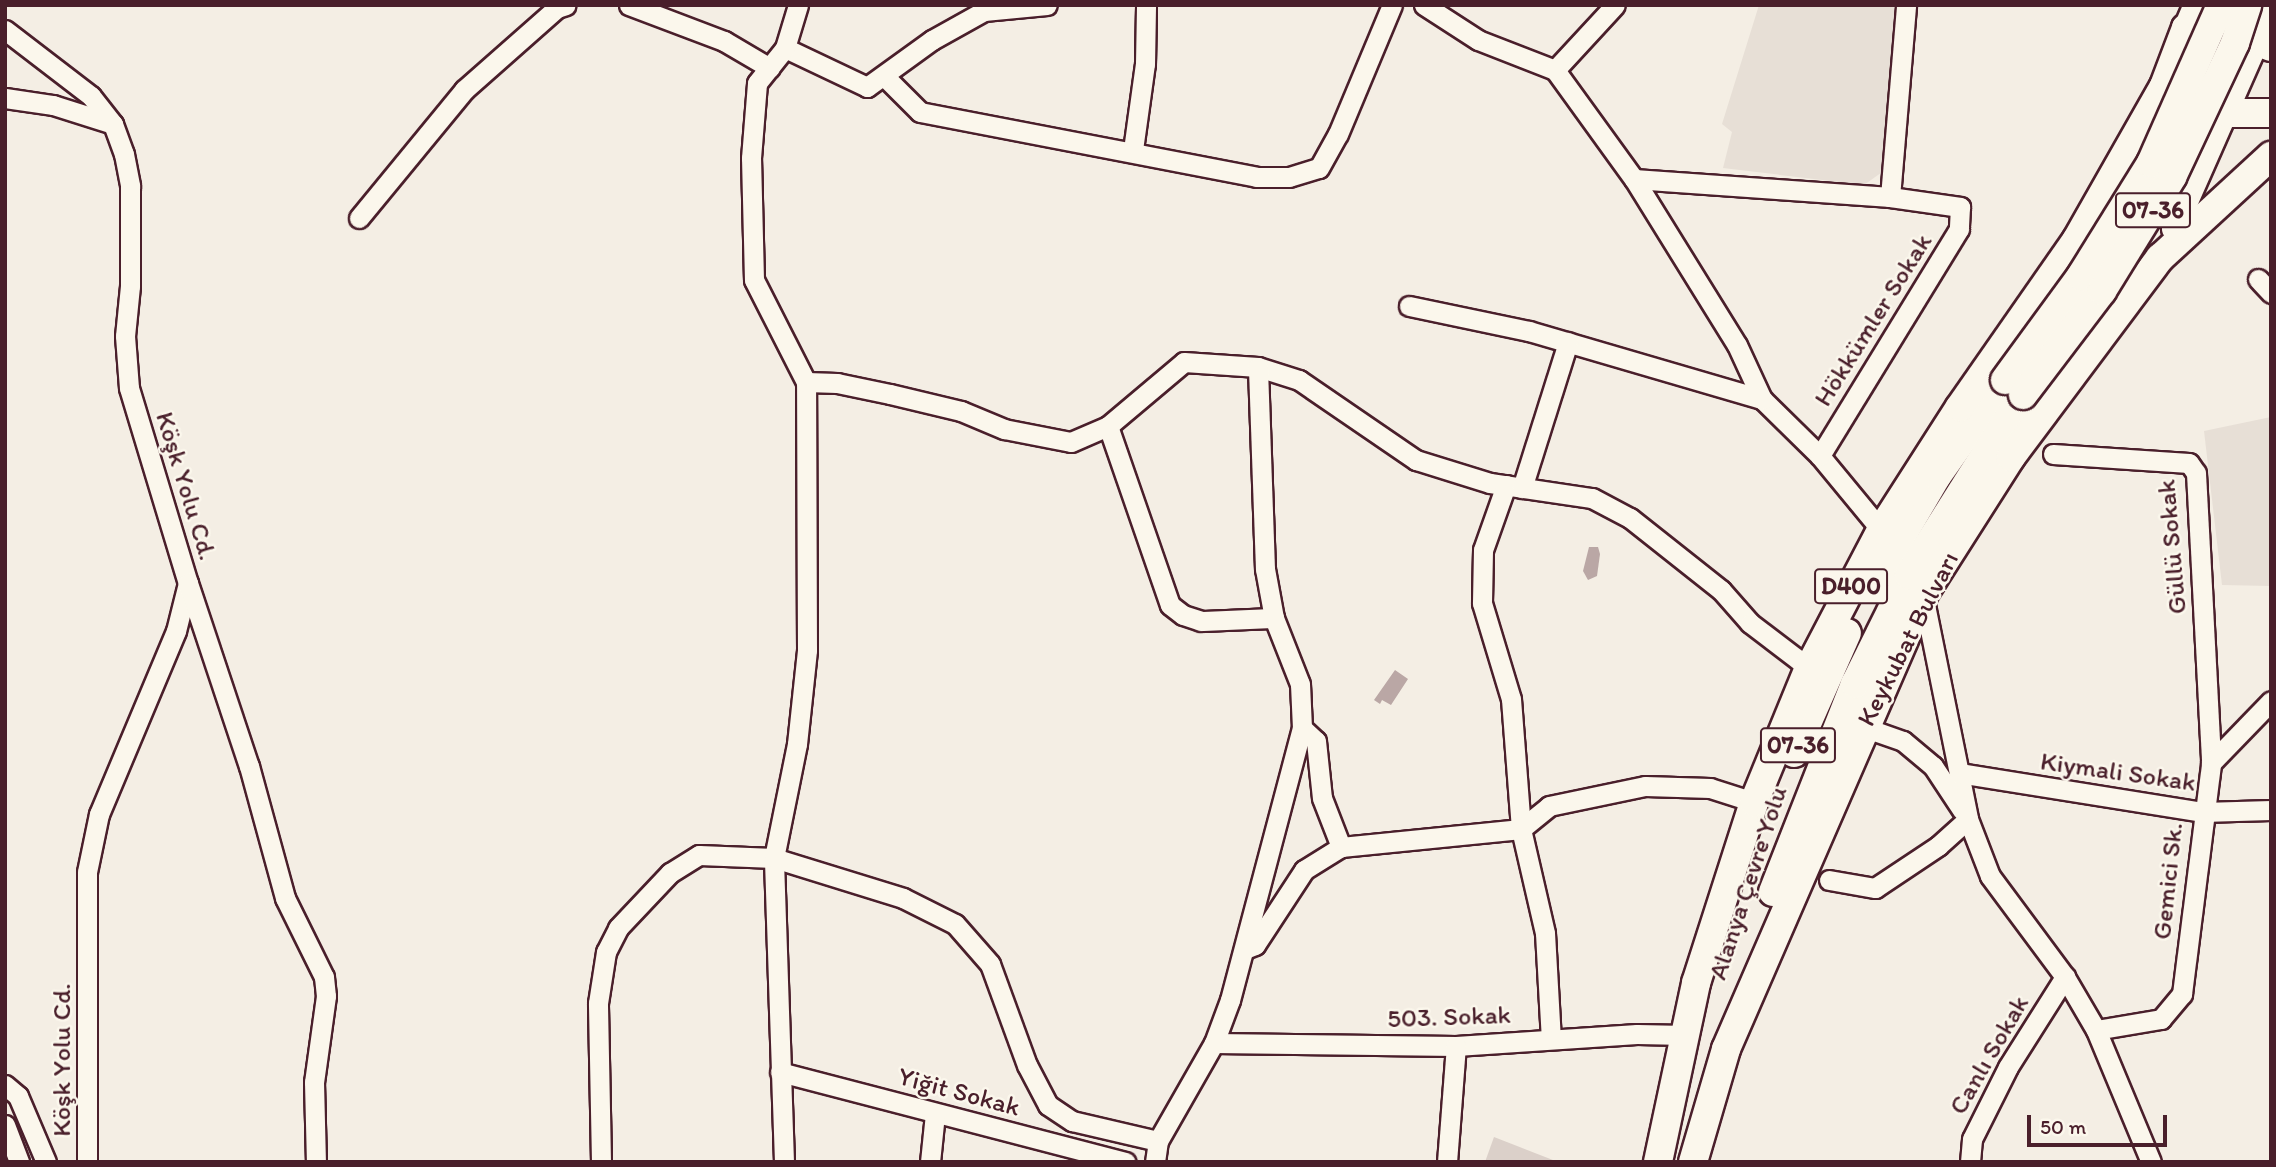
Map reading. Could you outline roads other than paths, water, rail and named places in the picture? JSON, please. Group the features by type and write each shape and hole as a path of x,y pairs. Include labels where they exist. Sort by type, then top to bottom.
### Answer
{"highway":[{"path":"2014,387 2138,186 2221,5"},
{"name":"07-36","path":"2014,387 2102,291 2172,177 2235,43 2247,5"},
{"name":"D400","path":"1661,1153 1696,983 1754,802 1809,668 1881,530 1960,407 2076,241 2164,86 2191,17 2265,45"},
{"path":"2164,86 2190,108 2228,113 2271,113"},
{"name":"Keykubat Bulvarı","path":"1693,1162 1726,1049 1863,727 1923,596 2011,457 2160,258 2271,156"},
{"path":"2113,175 2136,173 2157,180 2175,201 2176,223"},
{"name":"Alanya Çevre Yolu","path":"1726,1049 1779,875 1855,684 1909,575 2014,387"},
{"name":"Alanya Çevre Yolu","path":"1661,1153 1785,772 1843,642 1937,476 2014,387"}],"main road":[{"path":"2160,258 2228,113 2265,45 2271,9"}],"street":[{"path":"359,218 464,90 557,8 566,5"},
{"path":"629,5 724,41 770,68"},
{"path":"784,1162 774,858 797,744 807,650 806,382 754,279 751,158 757,83 785,48 798,5"},
{"path":"785,48 867,87 932,40 984,11 1047,5"},
{"path":"1133,150 1145,64 1146,5"},
{"path":"884,76 920,112 1133,150 1256,177 1289,177 1319,168 1338,134 1392,5"},
{"path":"1424,5 1478,40 1555,70 1634,178 1737,345 1762,399 1820,456 1881,530"},
{"path":"1555,70 1615,5"},
{"path":"1634,178 1890,197 1906,5"},
{"name":"Köşk Yolu Cd.","path":"5,30 91,96 114,124 130,186 130,286 125,336 129,388 188,583 176,631 99,814 87,872 87,1162"},
{"path":"5,98 53,105 114,124"},
{"name":"Hökkümler Sokak","path":"1820,456 1959,229 1960,207 1890,197"},
{"path":"1409,306 1568,342 1762,399"},
{"path":"1551,1039 1545,933 1521,829 1511,699 1482,603 1483,550 1514,486 1568,342"},
{"path":"806,382 837,383 877,391 961,411 1004,429 1071,442 1108,426 1184,362 1258,367 1299,380 1416,460 1514,486 1592,498 1630,519 1721,590 1750,623 1809,668"},
{"path":"1155,1162 1158,1141 1214,1043 1244,949 1302,728 1297,673 1274,618 1265,569 1258,367"},
{"path":"1108,426 1170,605 1183,615 1201,621 1274,618"},
{"name":"Güllü Sokak","path":"2053,454 2189,463 2196,473 2211,763"},
{"path":"188,583 249,766 285,898 324,977 326,996 313,1092 316,1162"},
{"path":"1923,596 1968,819 1990,876 2065,977 2096,1030 2151,1162"},
{"path":"2211,763 2271,701"},
{"path":"1863,727 1903,741 1923,758 1968,819"},
{"path":"1302,728 1316,741 1324,806 1341,847"},
{"name":"Gemici Sk.","path":"2096,1030 2161,1019 2182,994 2202,812 2211,763"},
{"name":"Kiymali Sokak","path":"1959,773 2202,812 2271,810"},
{"path":"1244,949 1255,945 1304,870 1341,847 1521,829 1549,806 1645,786 1710,789 1754,802"},
{"path":"1829,880 1875,888 1938,846 1968,819"},
{"path":"601,1162 600,974 618,928 685,861 699,856 774,858 903,898 955,924 990,964 1027,1066 1048,1105 1072,1121 1158,1141"},
{"name":"Canlı Sokak","path":"1970,1162 1972,1139 2008,1067 2065,977"},
{"name":"503. Sokak","path":"1214,1043 1456,1046 1551,1039 1686,1035"},
{"path":"1447,1162 1456,1046"},
{"name":"Yiğit Sokak","path":"780,1072 1123,1162"},
{"path":"5,1085 18,1096 46,1162"},
{"path":"930,1162 935,1114"},
{"path":"5,1125 19,1162"}]}
